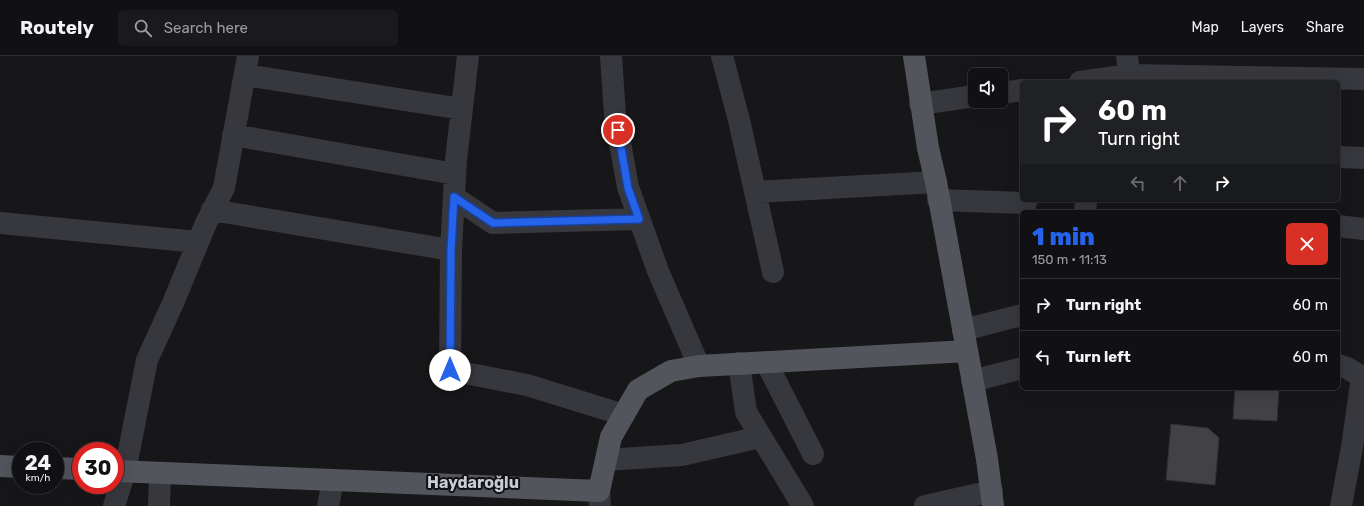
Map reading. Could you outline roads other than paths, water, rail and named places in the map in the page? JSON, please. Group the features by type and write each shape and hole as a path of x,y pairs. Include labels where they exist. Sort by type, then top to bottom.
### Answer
{"main road":[{"path":"914,56 920,104 987,459 993,499"},
{"path":"124,471 333,480 599,498 611,437 638,390 671,371 699,366 739,363 967,351"},
{"path":"0,466 12,467"}],"street":[{"path":"468,56 455,174 451,250 450,370 527,385 624,415"},
{"path":"611,56 615,115 628,188 658,271 699,366"},
{"path":"722,56 739,120 773,272"},
{"path":"124,455 147,360 212,210 224,188 246,66 462,108"},
{"path":"1091,80 1128,66 1364,79"},
{"path":"1008,92 1020,90"},
{"path":"920,104 968,97"},
{"path":"233,135 455,174"},
{"path":"1340,157 1364,158"},
{"path":"755,192 937,191 1026,203"},
{"path":"454,197 493,223 639,219"},
{"path":"212,210 451,250"},
{"path":"0,223 198,242"},
{"path":"1340,226 1364,228"},
{"path":"963,330 1020,316"},
{"path":"766,362 813,454"},
{"path":"739,363 746,412 803,506"},
{"path":"1340,366 1363,377 1341,506"},
{"path":"972,381 1020,369"},
{"path":"606,460 682,455 760,437"},
{"path":"159,506 160,473"},
{"path":"328,506 333,480"},
{"path":"114,506 116,494"},
{"path":"925,506 993,499"}],"district":[{"name":"Haydaroğlu","path":"473,482"}]}
